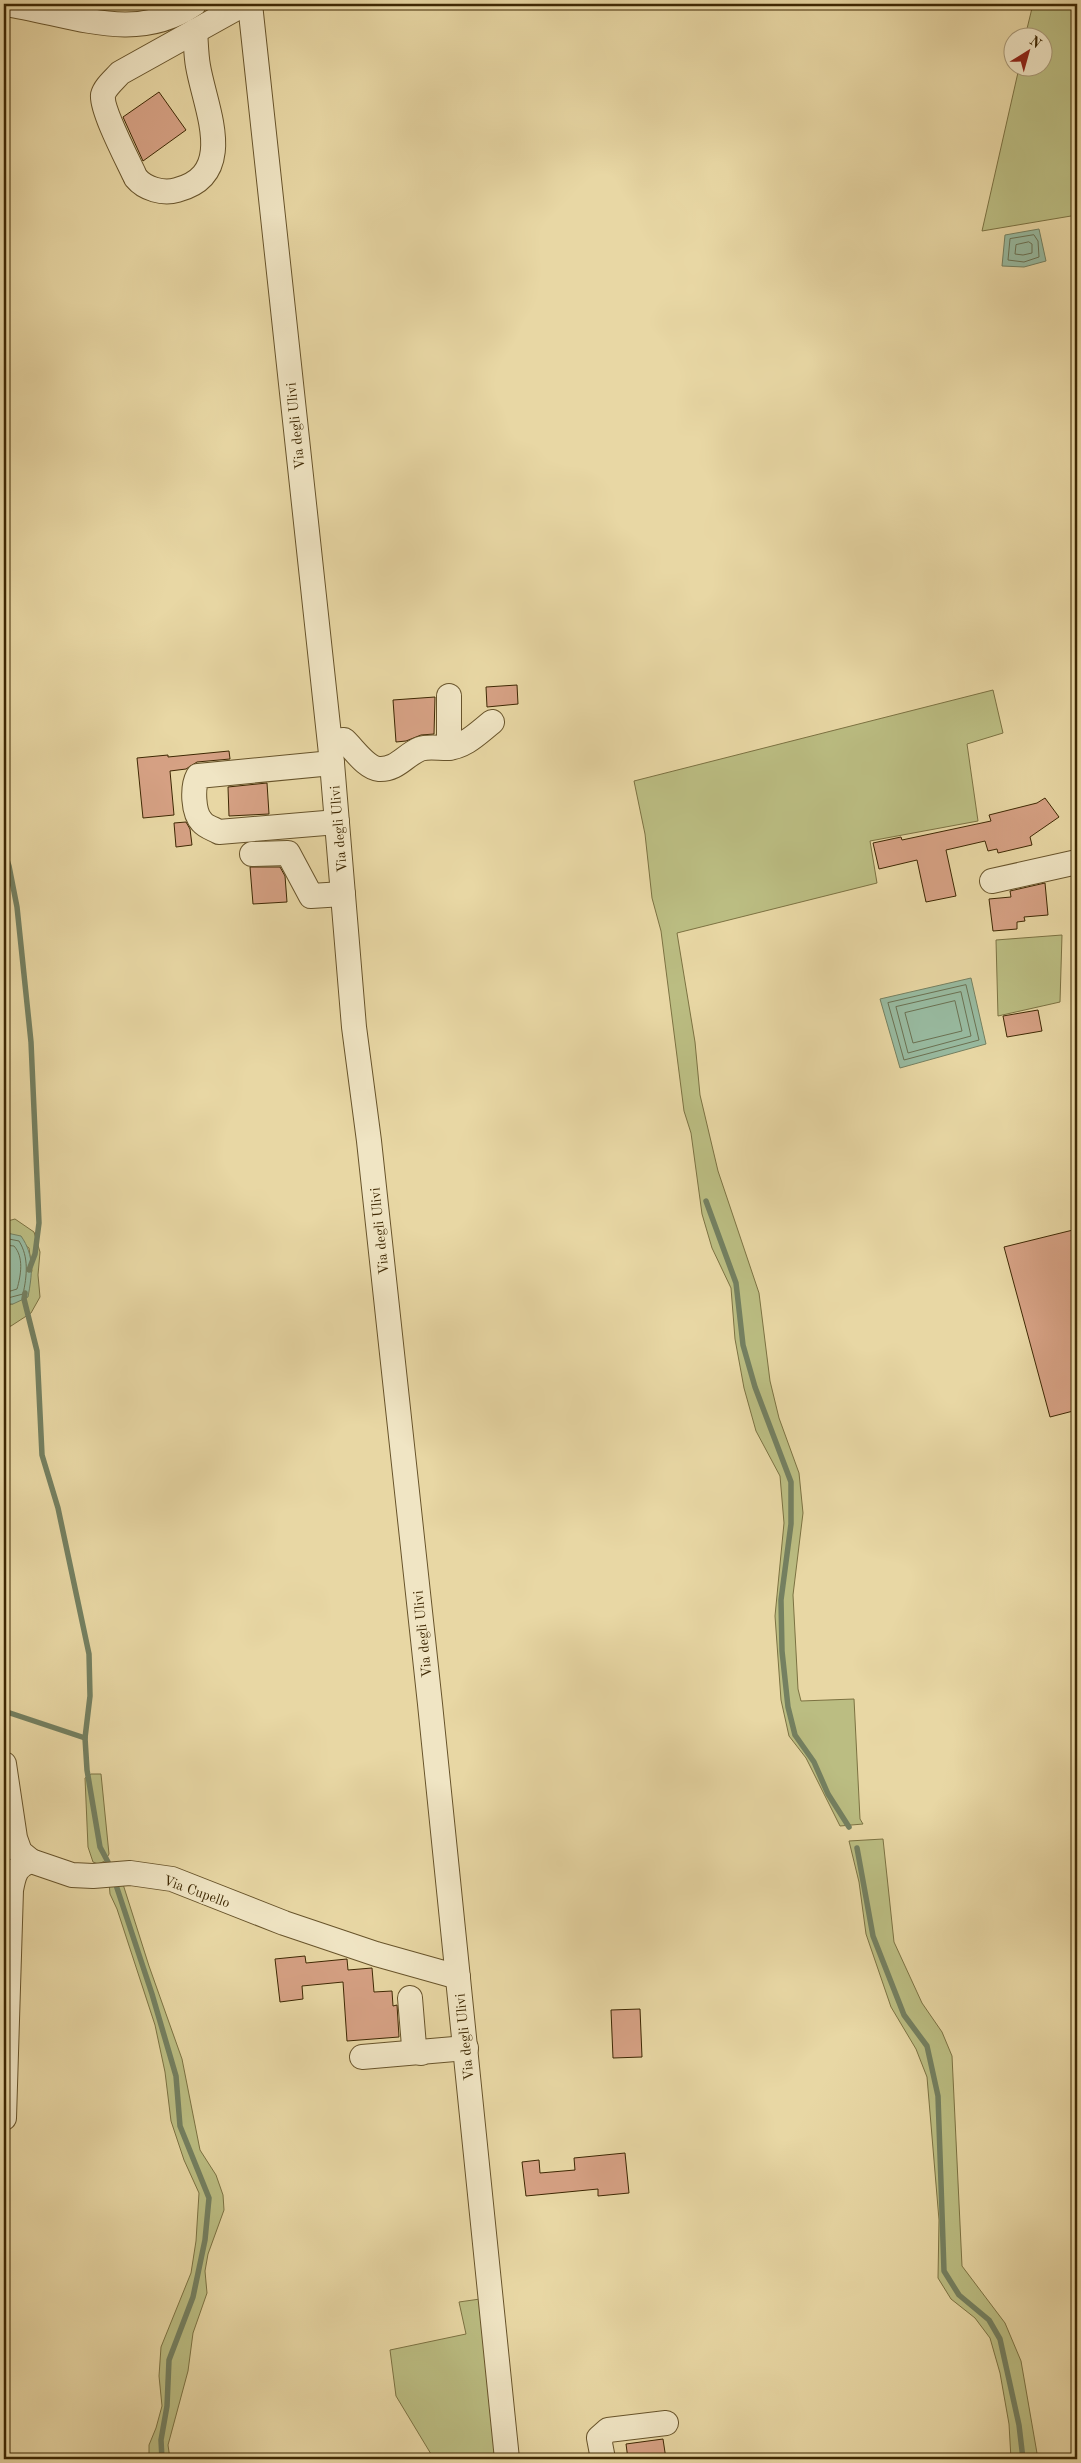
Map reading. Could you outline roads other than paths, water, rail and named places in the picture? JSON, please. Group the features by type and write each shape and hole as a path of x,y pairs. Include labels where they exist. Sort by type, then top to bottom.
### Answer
{"street":[{"path":"4,4 123,26 162,21 176,16 194,4"},
{"path":"196,31 197,64 214,141 212,162 205,174 187,188 168,193 151,188 135,176 106,110 103,94 120,73 244,4"},
{"name":"Via degli Ulivi","path":"250,4 331,752 354,1027 370,1150 466,2048 507,2459"},
{"path":"449,748 450,696"},
{"path":"337,822 219,832 203,824 197,815 195,783 198,776 331,752 344,740 367,764 378,769 401,764 410,754 422,748 460,746 492,722"},
{"path":"252,854 288,853 311,896 343,894"},
{"path":"992,880 1077,862"},
{"path":"4,1764 15,1838 20,1852 31,1861"},
{"path":"4,2118 11,1890 21,1864 31,1861"},
{"name":"Via Cupello","path":"31,1861 72,1874 93,1876 130,1873 172,1879 284,1923 376,1954 458,1977"},
{"path":"410,1998 414,2046 421,2053"},
{"path":"362,2057 466,2048"},
{"path":"603,2459 599,2438 608,2430 666,2424"}],"water":[{"path":"1039,229 1046,261 1024,267 1002,266 1005,235"},
{"path":"971,978 986,1044 900,1068 880,999"},
{"path":"4,1234 21,1236 29,1251 31,1266 28,1297 13,1304 4,1304"}],"waterway":[{"path":"4,851 17,907 31,1042 39,1223 35,1254 29,1270"},
{"path":"706,1201 736,1283 743,1345 755,1387 791,1482 791,1524 781,1600 782,1651 788,1707 795,1735 814,1762 828,1794 849,1827"},
{"path":"25,1293 24,1299 37,1351 42,1455 58,1508 89,1654 90,1696 85,1738 87,1770 100,1847 108,1862"},
{"path":"4,1711 85,1738"},
{"path":"857,1848 873,1936 904,2015 927,2046 938,2096 944,2271 959,2295 989,2320 1000,2339 1019,2425 1023,2459"},
{"path":"115,1882 152,1994 176,2076 180,2126 209,2198 205,2240 193,2297 169,2360 167,2406 161,2440 162,2459"}]}
